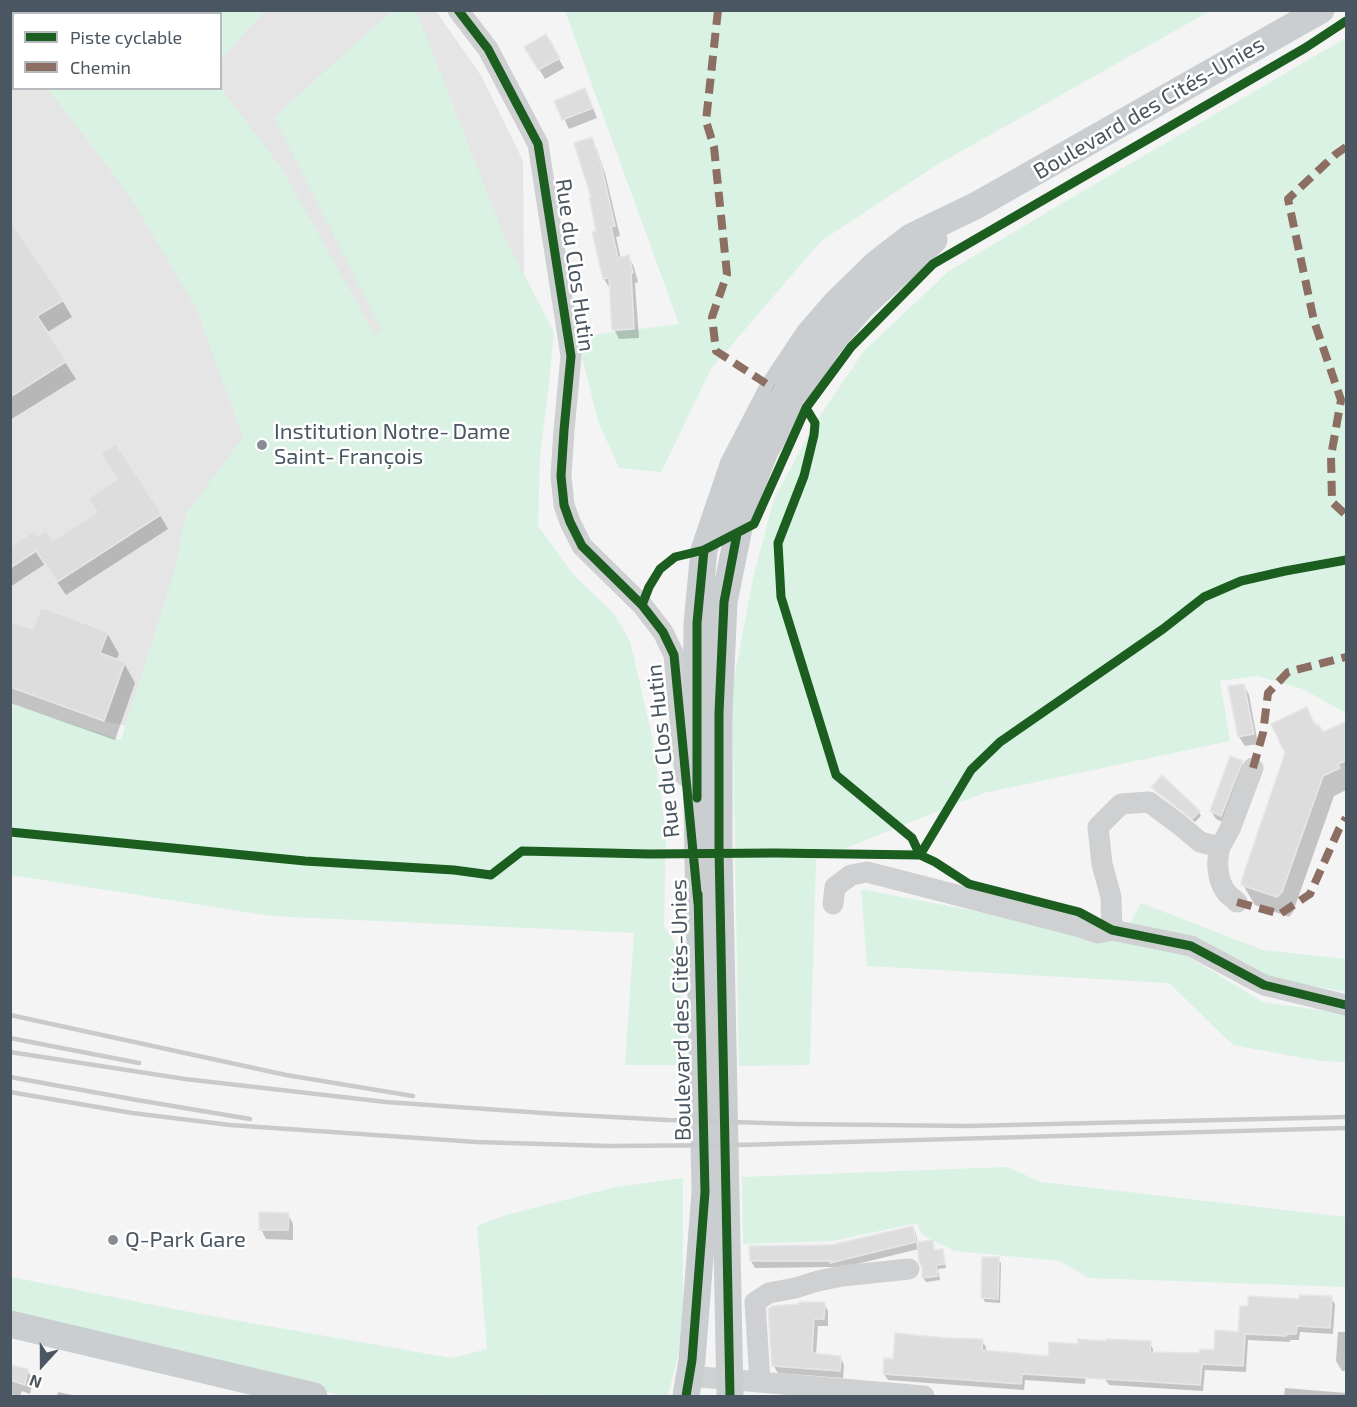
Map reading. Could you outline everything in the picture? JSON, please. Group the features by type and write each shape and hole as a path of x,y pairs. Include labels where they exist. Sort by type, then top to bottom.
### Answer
{"main road":[{"name":"Boulevard des Cités-Unies","path":"688,1386 705,1192 696,762 698,623 704,550 733,465 773,388 809,334 835,304 876,264 911,237 977,205 1321,10"},
{"name":"Boulevard des Cités-Unies","path":"730,1388 719,861 719,713 724,602 737,534 765,451 798,391 829,345 861,307 921,250 977,205"},
{"path":"10,1324 314,1396"},
{"path":"10,1339 255,1396"}],"street":[{"name":"Rue du Clos Hutin","path":"458,10 488,49 538,144 571,356 561,476 564,505 582,546 642,605 663,632 674,655 698,903"},
{"path":"1237,902 1225,891 1217,857 1230,830 1253,768"},
{"path":"1113,930 1111,897 1102,864 1098,827 1121,804 1149,802 1200,842 1220,847"},
{"path":"832,903 835,887 851,875 867,872 1098,933 1113,930 1191,946 1264,985 1347,1005"},
{"path":"760,1382 755,1302 769,1293 842,1276 909,1269"},
{"path":"688,1386 730,1388 760,1382 924,1396"}],"shaded area":[{"name":"Institution Notre‐Dame Saint‐François","path":"10,11 436,11 482,77 523,161 525,381 141,729 104,721 11,687"}],"green space":[{"path":"136,10 138,12 12,12 11,87 11,11"},
{"path":"173,10 265,10 222,58 222,12 171,12"},
{"name":"Institution Notre‐Dame Saint‐François","path":"392,11 416,11 506,240 554,332 540,456 538,526 572,573 614,614 630,641 652,736 666,832 664,926 678,947 686,1065 625,1065 634,933 271,916 11,875 11,704 121,740 175,569 186,514 243,437 196,308 129,195 50,91 38,90 222,89 282,169 376,337 381,329 274,117"},
{"path":"565,11 1210,11 935,166 821,241 711,369 661,472 619,468 598,421 577,337 679,324"},
{"path":"1346,38 1346,713 1303,689 1257,676 1220,681 1230,741 984,793 816,860 810,1065 739,1066 732,690 753,578 774,499 815,423 864,351 949,271"},
{"path":"861,889 1179,951 1263,1002 1346,1014 1346,1062 1320,1061 1233,1045 1169,983 867,966"},
{"path":"1141,903 1263,950 1346,959 1346,992 1265,977 1129,925"},
{"path":"1007,1167 1041,1182 1346,1217 1346,1287 1088,1278 1061,1261 954,1251 921,1234 917,1223 832,1241 743,1244 742,1177"},
{"path":"683,1178 683,1334 668,1396 537,1394 534,1396 343,1396 11,1318 11,1277 205,1315 452,1358 487,1349 477,1226 506,1215 616,1187"}],"building":[{"path":"546,34 560,58 538,70 524,47"},
{"path":"585,88 593,108 562,120 554,101"},
{"path":"592,137 615,226 611,227 618,258 629,255 633,273 631,273 634,329 612,330 609,278 603,279 592,232 596,231 589,197 591,197 574,143"},
{"path":"10,220 64,300 37,316 67,361 10,397"},
{"path":"116,444 162,514 57,582 36,551 10,568 10,547 34,531 38,536 46,530 52,541 97,512 88,498 117,479 101,454"},
{"path":"41,607 108,632 100,653 125,662 104,721 10,687 10,621 33,629"},
{"path":"1244,684 1254,734 1238,737 1228,686"},
{"path":"1307,707 1315,726 1318,724 1323,732 1347,721 1347,760 1338,764 1340,768 1323,776 1282,892 1277,897 1241,885 1285,753 1271,724"},
{"path":"1230,756 1243,761 1221,816 1210,811"},
{"path":"1162,775 1200,811 1192,819 1151,787"},
{"path":"259,1212 289,1213 288,1230 259,1230"},
{"path":"913,1226 916,1242 830,1263 831,1261 750,1261 749,1246 831,1245"},
{"path":"933,1240 934,1250 943,1249 945,1264 936,1265 938,1276 922,1278 917,1242"},
{"path":"982,1257 999,1257 998,1299 981,1298"},
{"path":"1299,1295 1332,1296 1330,1328 1297,1326 1296,1334 1286,1336 1245,1334 1243,1366 1202,1364 1200,1385 1022,1374 1021,1384 883,1374 884,1358 893,1359 895,1333 983,1339 982,1350 1048,1356 1049,1342 1078,1344 1078,1339 1151,1341 1150,1352 1199,1353 1200,1349 1214,1350 1215,1330 1238,1332 1240,1306 1248,1306 1248,1296 1299,1299"},
{"path":"799,1302 825,1302 824,1319 814,1319 812,1353 841,1356 840,1371 772,1366 768,1309 772,1306 799,1304"},
{"path":"10,1365 28,1369 25,1385 10,1380"}],"railway":[{"path":"10,1015 286,1075 413,1096"},
{"path":"10,1038 139,1063"},
{"path":"10,1052 185,1079 386,1102 668,1120 967,1126 1346,1117"},
{"path":"10,1077 250,1119"},
{"path":"10,1092 132,1113 230,1125 476,1142 608,1146 739,1145 1346,1128"}],"marked path":[{"path":"718,10 706,121 714,147 727,274 712,317 716,351 773,388"},
{"path":"1346,147 1288,199 1314,321 1341,400 1331,456 1332,502 1346,515"},
{"path":"1253,768 1263,733 1268,693 1288,672 1346,657"},
{"path":"1237,902 1280,914 1310,894 1346,818"}],"cycle path":[{"path":"458,10 488,49 538,144 571,356 561,476 564,505 582,546 642,605 663,632 674,655 698,903"},
{"path":"642,605 660,569 675,557 704,550 754,524 806,408 851,347 933,264 1305,48 1346,21"},
{"path":"806,408 815,423 814,435 804,476 778,543 781,597 836,775 912,838 920,855"},
{"path":"730,1396 719,849 719,713 724,602 737,534"},
{"path":"697,798 697,623 704,550"},
{"path":"920,855 971,770 1000,742 1163,629 1204,597 1241,581 1346,560"},
{"path":"10,832 305,861 454,870 491,875 522,851 920,855 969,884 1079,912 1112,930 1191,946 1264,985 1346,1005"},
{"path":"686,1396 692,1360 705,1192 698,894"}],"place":[{"name":"Institution Notre‐Dame Saint‐François","path":"262,445"},
{"name":"Q-Park Gare","path":"113,1240"}]}
